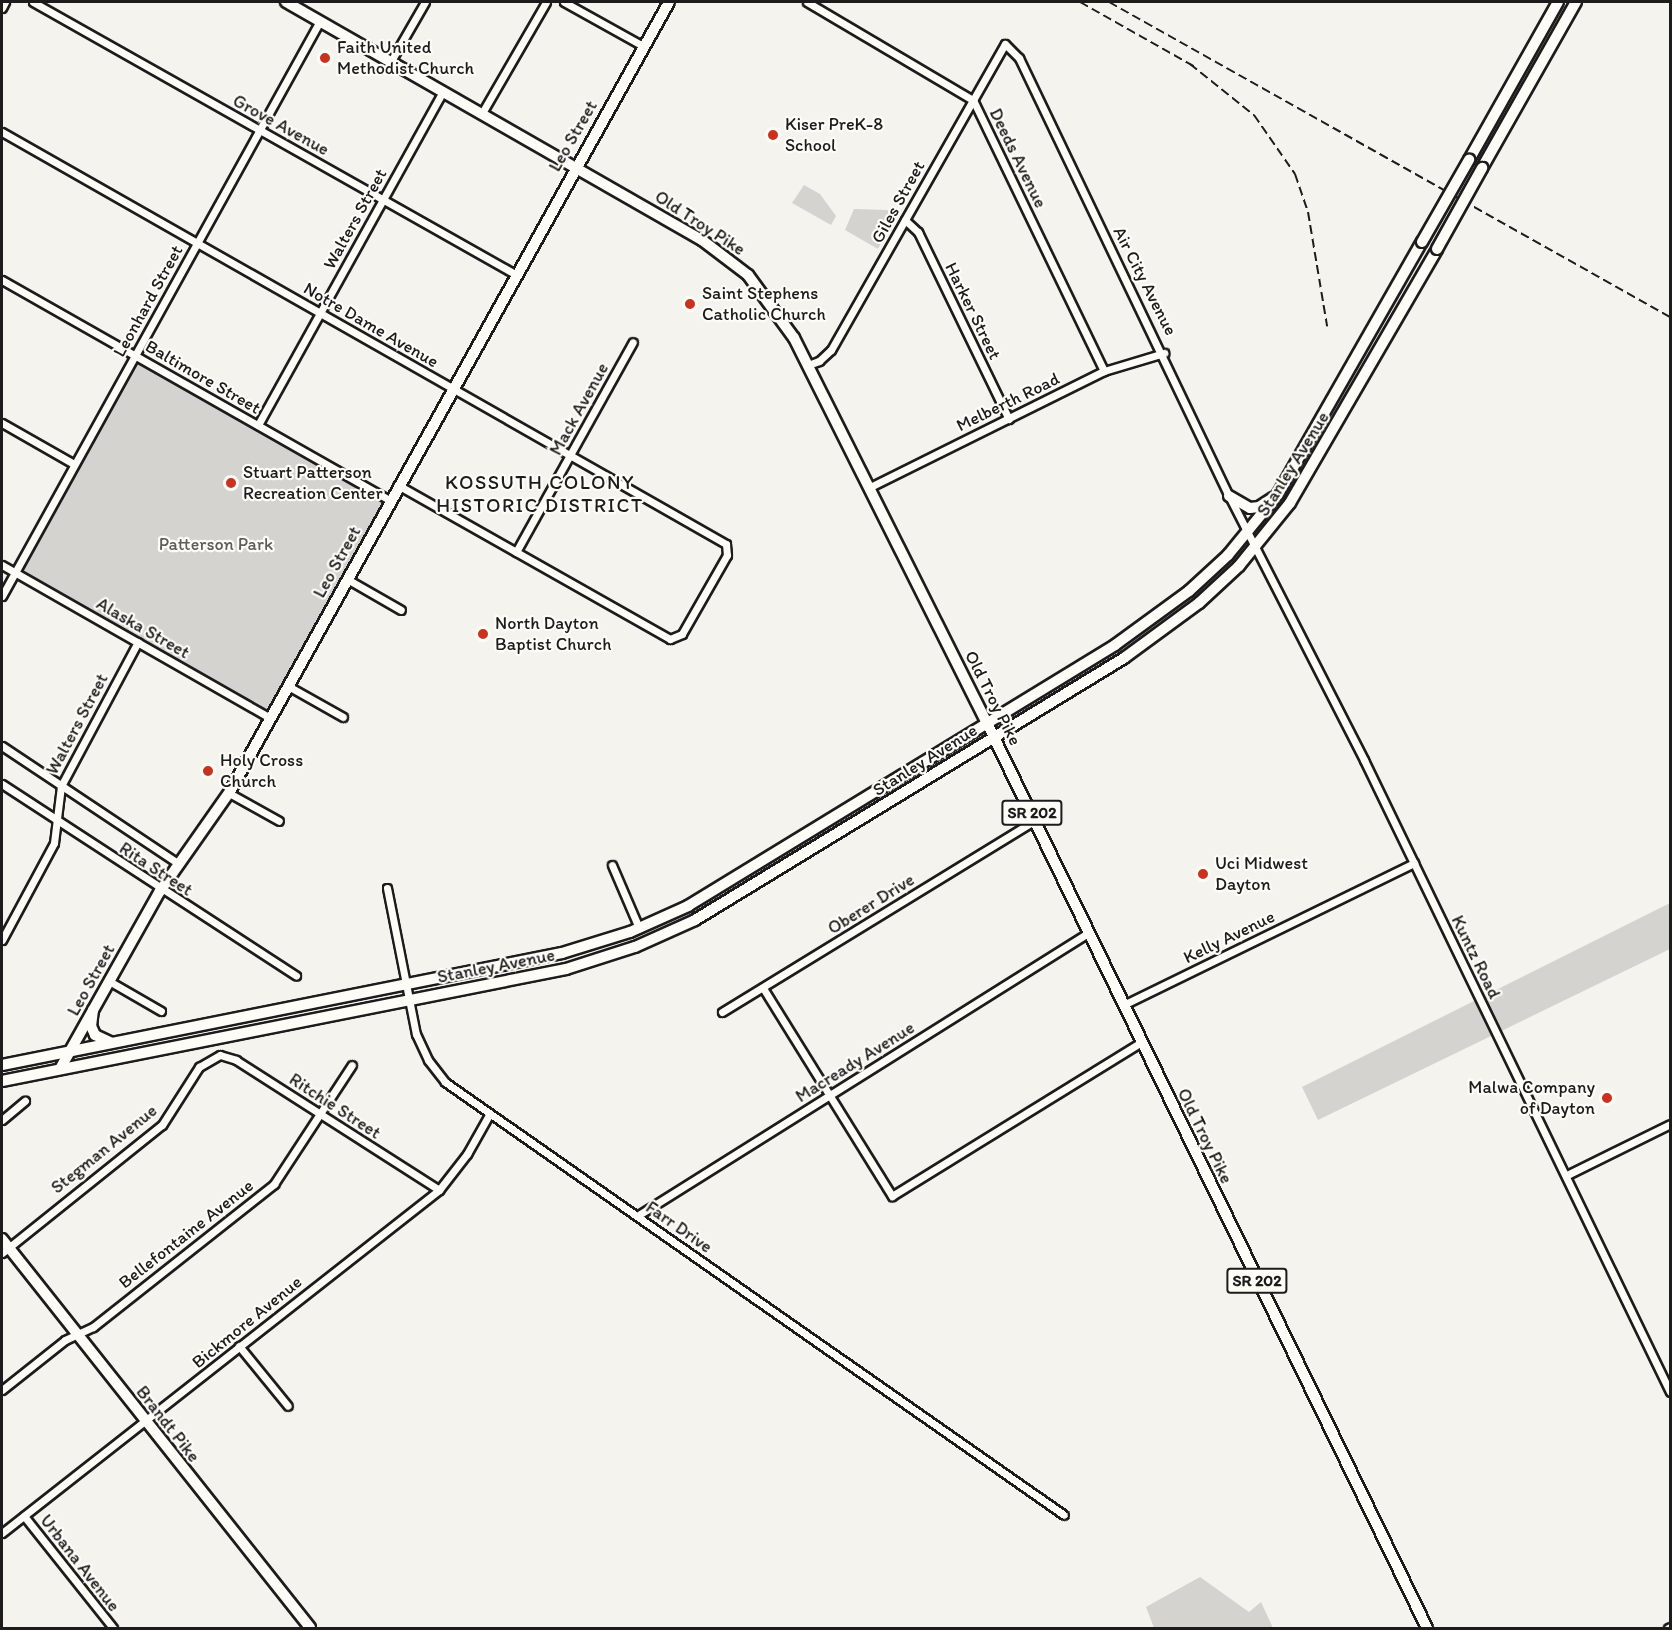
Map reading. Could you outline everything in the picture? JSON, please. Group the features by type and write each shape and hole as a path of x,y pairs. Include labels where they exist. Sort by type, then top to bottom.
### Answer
{"main road":[{"name":"Old Troy Pike","path":"286,2 302,5 320,21 575,165 729,259 780,315 808,365 1035,820 1427,1629"},
{"name":"Leo Street","path":"60,1069 160,891 229,793 575,165 669,2"},
{"name":"Stanley Avenue","path":"2,1065 562,953 639,928 688,906 739,876 1115,645 1189,591 1252,538 1558,2"},
{"name":"Stanley Avenue","path":"2,1081 566,969 635,947 695,920 1133,652 1199,603 1315,466 1576,2"},
{"path":"1229,496 1250,508 1259,507 1278,494"},
{"path":"93,1010 95,1035 111,1042"},
{"name":"Brandt Pike","path":"4,1246 310,1629"}],"street":[{"path":"2,8 5,2"},
{"name":"Grove Avenue","path":"33,2 515,274"},
{"path":"391,61 425,2"},
{"path":"482,113 546,2"},
{"path":"564,2 643,46"},
{"name":"Deeds Avenue","path":"807,2 972,100 1104,370"},
{"name":"Leonhard Street","path":"2,596 320,21"},
{"name":"Giles Street","path":"808,365 819,361 831,350 1005,44"},
{"name":"Air City Avenue","path":"1005,44 1019,57 1164,353 1229,496 1252,538"},
{"name":"Walters Street","path":"258,425 443,90"},
{"name":"Notre Dame Avenue","path":"2,132 726,544 727,555 682,634 674,639 516,552"},
{"name":"Harker Street","path":"905,220 918,232 1009,419"},
{"name":"Baltimore Street","path":"2,280 390,500"},
{"name":"Mack Avenue","path":"516,552 633,342"},
{"name":"Melberth Road","path":"868,488 1104,370 1164,353"},
{"path":"2,423 74,464"},
{"path":"399,485 516,552"},
{"name":"Kuntz Road","path":"1252,538 1567,1175 1671,1392"},
{"name":"Alaska Street","path":"2,565 270,718"},
{"path":"347,579 401,610"},
{"name":"Walters Street","path":"2,940 54,843 61,786 138,642"},
{"path":"288,686 343,717"},
{"name":"Rita Street","path":"2,747 179,864"},
{"name":"Rita Street","path":"2,784 56,823 160,891 296,976"},
{"path":"229,793 279,821"},
{"name":"Oberer Drive","path":"722,1012 1035,820"},
{"name":"Kelly Avenue","path":"1123,1005 1413,863"},
{"path":"612,865 639,928"},
{"name":"Farr Drive","path":"387,888 416,1034 428,1060 445,1082 489,1115 638,1216 1064,1515"},
{"name":"Macready Avenue","path":"638,1216 1088,933"},
{"path":"109,981 161,1011"},
{"path":"763,988 892,1196 1141,1042"},
{"name":"Ritchie Street","path":"212,1057 237,1060 439,1190"},
{"name":"Stegman Avenue","path":"4,1246 162,1125 199,1067 212,1057"},
{"name":"Bellefontaine Avenue","path":"2,1390 65,1340 78,1336 274,1184 352,1065"},
{"path":"2,1120 26,1101"},
{"name":"Bickmore Avenue","path":"2,1533 439,1190 467,1154 489,1115"},
{"path":"1567,1175 1671,1124"},
{"path":"239,1346 288,1406"},
{"name":"Urbana Avenue","path":"24,1516 113,1629"}],"green space":[{"path":"804,185 820,194 836,216 831,225 792,203"},
{"path":"854,209 887,210 895,216 878,249 845,230"},
{"name":"Patterson Park","path":"135,355 390,500 270,718 15,573"},
{"path":"1670,903 1670,949 1318,1120 1302,1087"},
{"path":"1200,1577 1249,1612 1261,1602 1273,1628 1154,1628 1146,1607"}],"railway":[{"path":"1080,2 1197,68"},
{"path":"1109,2 1670,317"},
{"path":"1190,64 1254,115 1295,174 1308,212 1327,326"}],"place":[{"name":"Faith United Methodist Church","path":"325,58"},
{"name":"Kiser PreK-8 School","path":"773,135"},
{"name":"Saint Stephens Catholic Church","path":"690,304"},
{"name":"Stuart Patterson Recreation Center","path":"231,483"},
{"name":"North Dayton Baptist Church","path":"483,634"},
{"name":"Holy Cross Church","path":"208,771"},
{"name":"Uci Midwest Dayton","path":"1203,874"},
{"name":"Malwa Company of Dayton","path":"1607,1098"}],"district":[{"name":"KOSSUTH COLONY HISTORIC DISTRICT","path":"540,494"}]}
